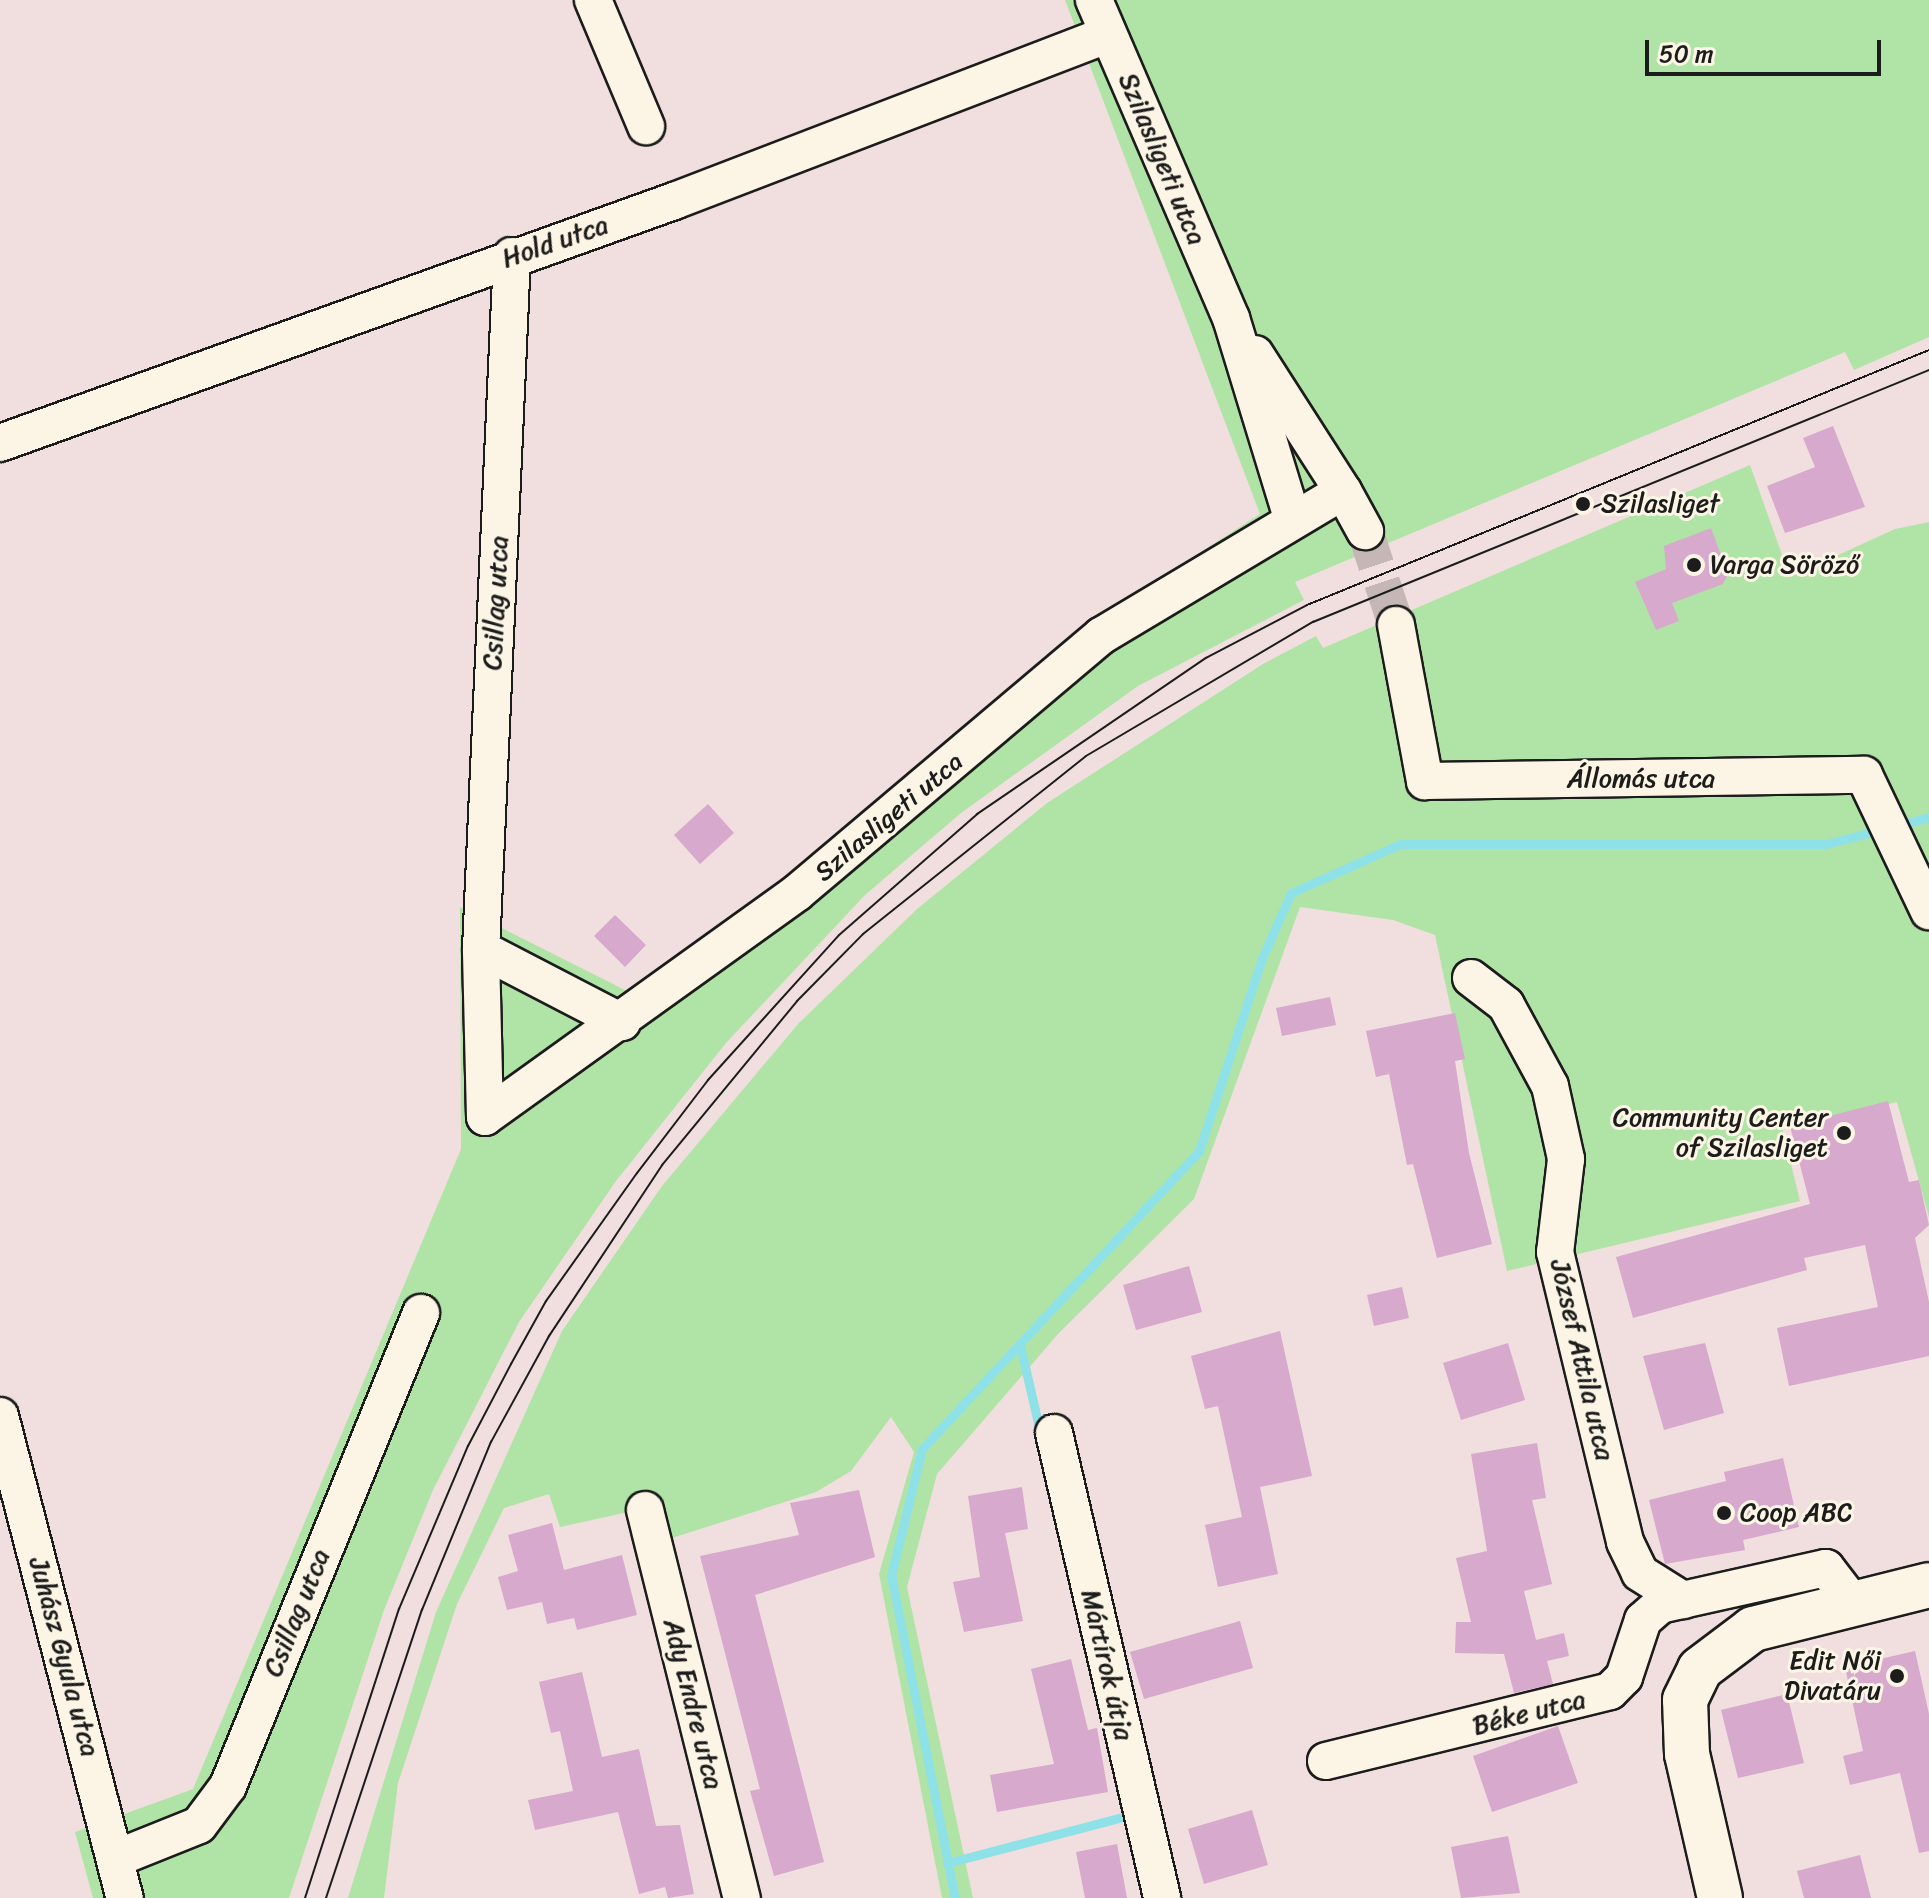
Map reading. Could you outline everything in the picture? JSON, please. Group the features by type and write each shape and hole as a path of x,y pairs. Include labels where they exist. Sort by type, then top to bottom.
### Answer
{"street":[{"path":"593,0 646,126"},
{"name":"Szilasligeti utca","path":"1094,0 1231,318 1292,518"},
{"name":"Hold utca","path":"0,443 1108,34"},
{"name":"Csillag utca","path":"485,1117 481,949 512,256"},
{"name":"Szilasligeti utca","path":"1231,318 1343,491 1365,531"},
{"name":"Szilasligeti utca","path":"485,1117 622,1022 798,892 1101,636 1292,518 1343,491"},
{"name":"Állomás utca","path":"1396,625 1425,781 1864,775 1894,848 1929,911"},
{"path":"481,949 622,1022"},
{"name":"József Attila utca","path":"1471,978 1506,1005 1550,1086 1566,1159 1555,1252 1625,1542 1640,1573 1683,1600"},
{"name":"Csillag utca","path":"117,1858 199,1825 228,1786 421,1313"},
{"name":"Juhász Gyula utca","path":"0,1416 125,1898"},
{"name":"Mártírok útja","path":"1054,1433 1162,1898"},
{"name":"Ady Endre utca","path":"645,1510 742,1898"},
{"name":"Béke utca","path":"1326,1761 1595,1698 1624,1677 1643,1620 1660,1605 1826,1568 1853,1603"},
{"path":"1720,1898 1687,1754 1685,1700 1700,1669 1753,1629 1929,1585"}],"green space":[{"path":"1065,0 1929,0 1929,337 1854,370 1845,352 1295,582 1304,600 1138,686 961,813 865,895 726,1043 616,1181 519,1322 433,1490 384,1610 289,1898 93,1898 75,1832 193,1789 461,1149 460,907 627,991 796,876 1037,668 1126,600 1260,514"},
{"path":"1750,465 1790,577 1895,529 1929,522 1929,1217 1897,1102 1782,1127 1800,1201 1507,1271 1435,935 1393,920 1300,907 1194,1199 1058,1334 937,1474 907,1587 973,1898 942,1898 879,1574 914,1452 891,1417 851,1471 816,1492 644,1547 633,1511 560,1527 549,1494 504,1508 457,1604 398,1783 384,1898 348,1898 436,1612 562,1331 662,1186 798,1024 917,909 1047,803 1263,664 1316,636 1323,648"}],"building":[{"path":"1833,426 1865,507 1785,533 1767,486 1815,467 1803,438"},
{"name":"Varga Söröző","path":"1711,528 1728,574 1723,584 1672,603 1679,621 1656,630 1635,582 1666,569 1664,546"},
{"path":"708,804 734,833 700,864 674,835"},
{"path":"615,915 646,945 625,967 594,936"},
{"path":"1330,997 1336,1025 1282,1036 1276,1008"},
{"path":"1455,1013 1465,1059 1455,1061 1469,1153 1492,1244 1437,1258 1413,1164 1407,1165 1389,1074 1376,1077 1366,1031"},
{"path":"1888,1101 1909,1182 1919,1180 1929,1225 1915,1238 1929,1302 1929,1356 1789,1386 1777,1328 1878,1307 1865,1245 1804,1258 1807,1270 1633,1318 1616,1257 1810,1204 1790,1126"},
{"path":"1189,1266 1202,1312 1136,1330 1123,1285"},
{"path":"1402,1287 1409,1318 1374,1326 1367,1295"},
{"path":"1280,1331 1312,1476 1260,1487 1278,1574 1218,1587 1205,1525 1242,1517 1218,1406 1205,1409 1191,1356"},
{"path":"1508,1343 1525,1400 1461,1420 1443,1363"},
{"path":"1705,1343 1724,1413 1664,1430 1643,1356"},
{"path":"1537,1443 1546,1498 1532,1500 1552,1584 1524,1591 1536,1640 1564,1633 1569,1656 1547,1661 1553,1684 1514,1693 1504,1654 1455,1653 1456,1622 1471,1622 1456,1558 1487,1551 1471,1454"},
{"name":"Coop ABC","path":"1783,1458 1799,1527 1743,1540 1745,1550 1665,1564 1649,1500 1726,1481 1724,1472"},
{"path":"1022,1487 1028,1529 1005,1533 1023,1621 964,1632 953,1582 980,1577 968,1496"},
{"path":"859,1490 875,1557 755,1595 824,1862 774,1876 750,1791 760,1789 700,1556 799,1535 790,1503"},
{"path":"552,1523 564,1570 622,1555 637,1615 577,1630 574,1618 547,1624 542,1602 507,1610 498,1577 518,1571 508,1535"},
{"path":"1240,1621 1253,1668 1144,1699 1130,1652"},
{"path":"1915,1651 1929,1714 1929,1851 1919,1853 1900,1773 1850,1785 1843,1756 1863,1751 1845,1667"},
{"path":"1071,1659 1088,1730 1097,1728 1108,1792 997,1812 990,1775 1054,1764 1031,1669"},
{"path":"582,1672 602,1757 639,1749 656,1826 680,1825 694,1894 668,1898 665,1887 639,1894 618,1812 535,1830 528,1800 573,1791 560,1731 551,1733 539,1682"},
{"path":"1787,1694 1804,1763 1738,1778 1721,1710"},
{"path":"1558,1726 1578,1783 1492,1812 1473,1756"},
{"path":"1252,1810 1268,1865 1204,1884 1188,1829"},
{"path":"1508,1836 1520,1893 1461,1898 1451,1847"},
{"path":"1117,1844 1127,1898 1085,1898 1076,1852"},
{"path":"1860,1855 1871,1898 1804,1898 1797,1871"}],"waterway":[{"path":"1897,826 1929,817"},
{"path":"955,1898 891,1576 922,1449 1199,1151 1262,958 1291,893 1400,844 1826,844 1883,829"},
{"path":"1020,1345 1041,1436"},
{"path":"947,1863 1126,1816 1134,1822"}],"tunnel":[{"path":"1365,531 1396,625"}],"tram line":[{"path":"305,1898 399,1609 468,1446 511,1364 546,1301 708,1080 839,935 977,814 1206,658 1307,605 1929,350"},
{"path":"326,1898 422,1610 491,1442 549,1336 662,1165 797,1001 863,934 1086,756 1313,622 1929,370"}],"place":[{"name":"Szilasliget","path":"1583,504"},
{"name":"Varga Söröző","path":"1694,565"},
{"name":"Community Center of Szilasliget","path":"1844,1133"},
{"name":"Coop ABC","path":"1724,1513"},
{"name":"Edit Női Divatáru","path":"1897,1676"}]}
